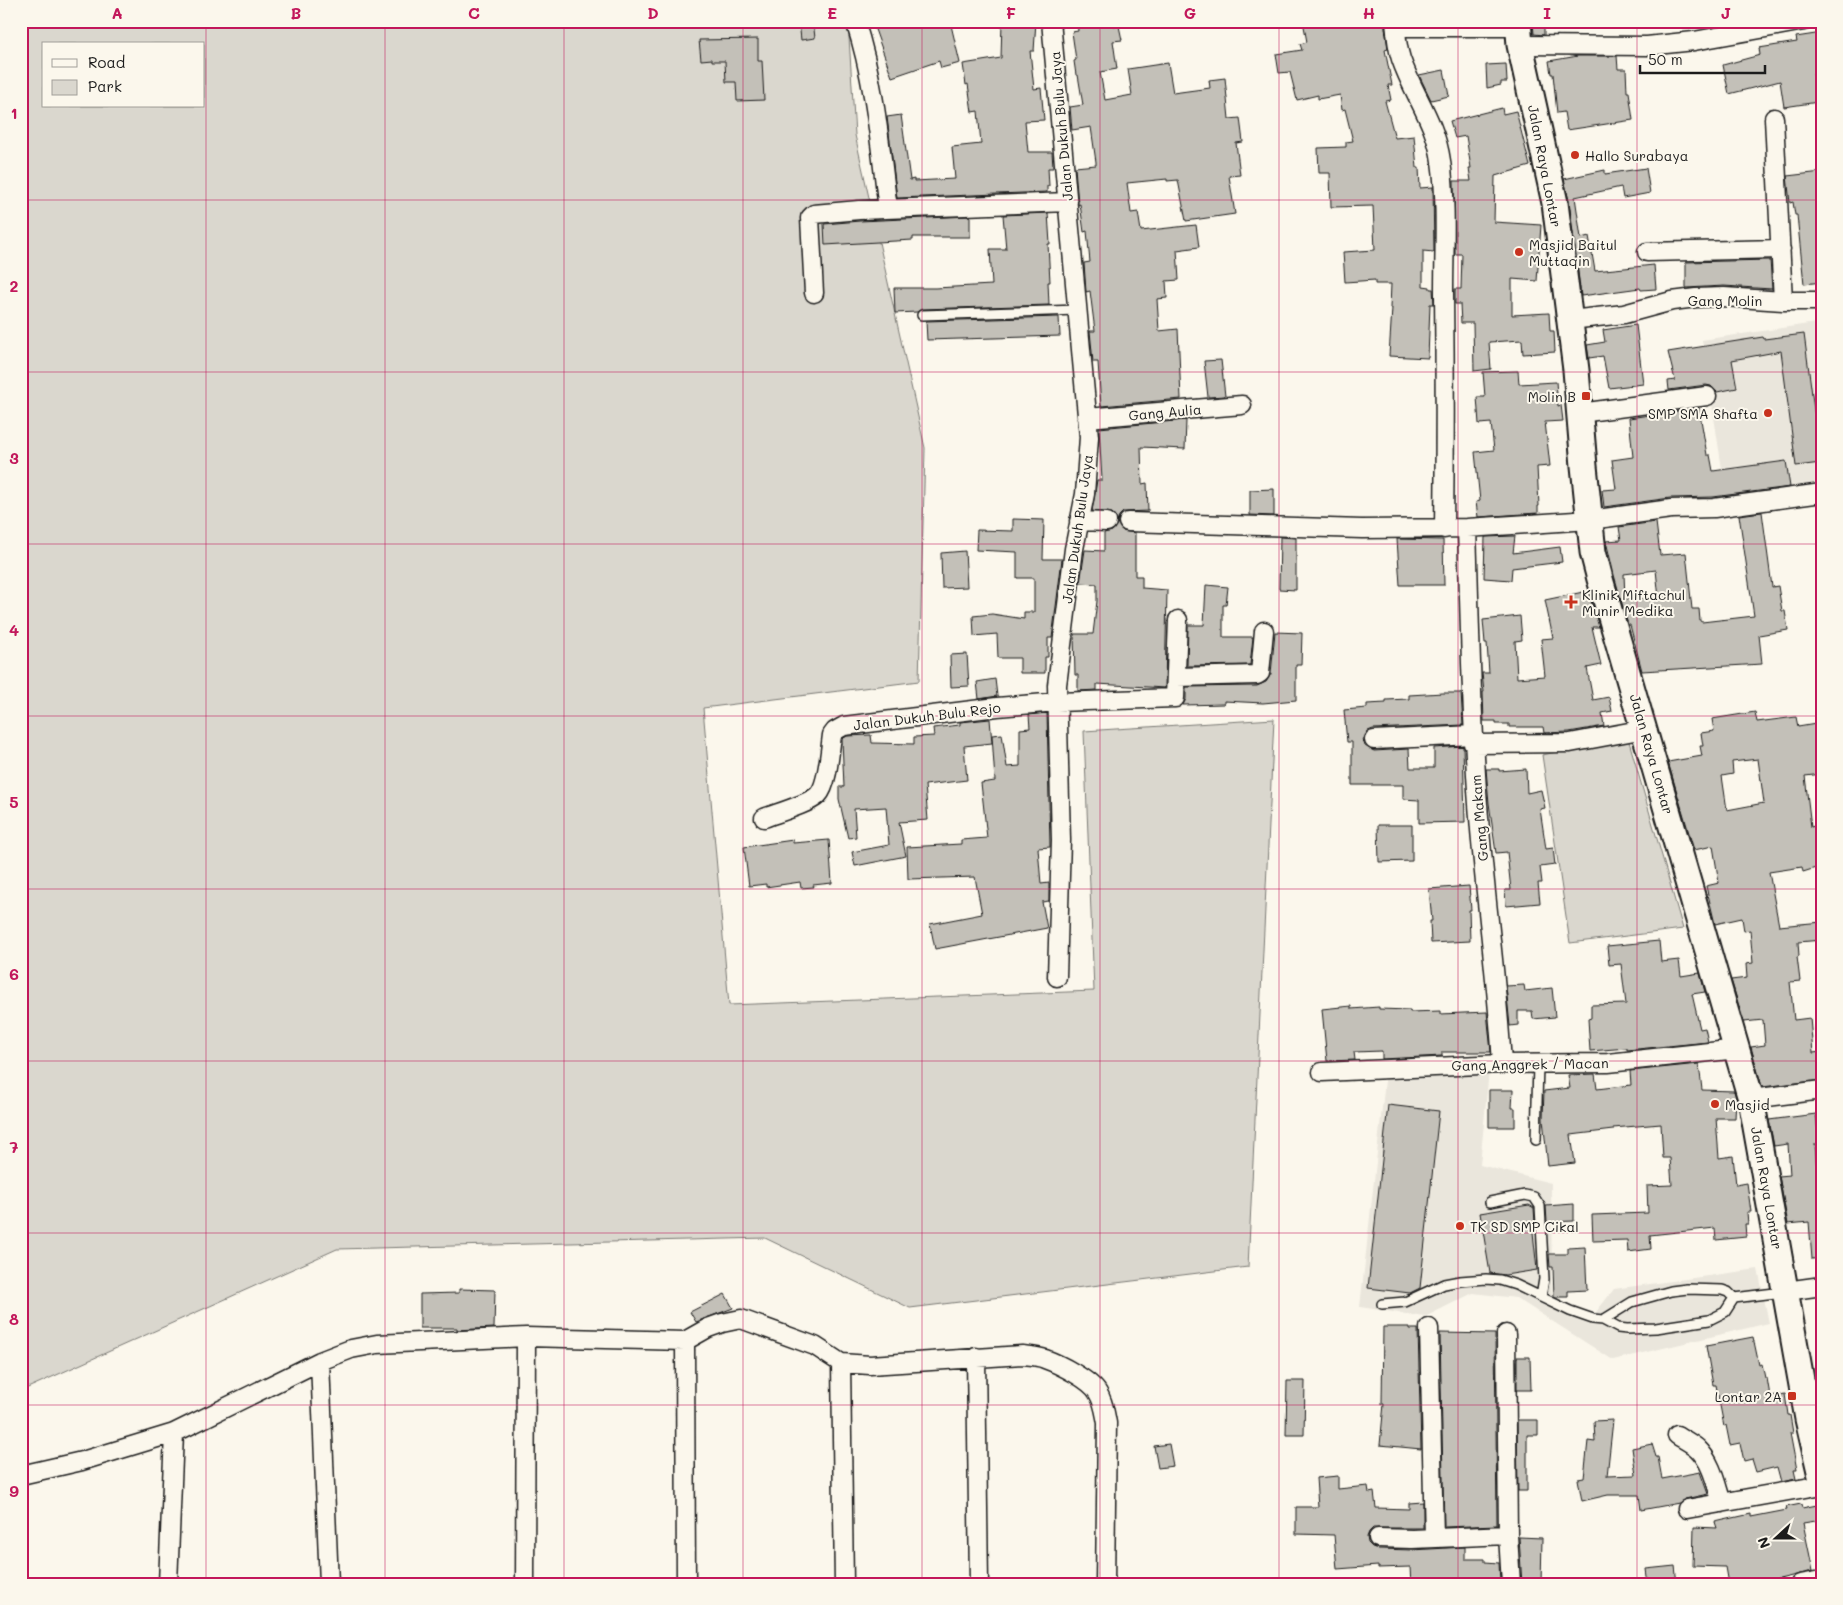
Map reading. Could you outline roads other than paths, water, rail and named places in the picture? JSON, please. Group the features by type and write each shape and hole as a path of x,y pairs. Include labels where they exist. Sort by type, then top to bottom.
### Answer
{"street":[{"path":"855,21 863,45 877,114 888,209"},
{"name":"Jalan Dukuh Bulu Jaya","path":"1051,21 1089,437 1088,466 1074,548 1058,675 1061,840 1056,977"},
{"path":"1444,529 1444,205 1441,163 1432,124 1400,58 1395,24 1519,31 1648,46 1694,41 1804,21"},
{"name":"Jalan Raya Lontar","path":"1519,31 1555,203 1570,320 1594,552 1600,579 1751,1099 1808,1419 1822,1480"},
{"path":"1774,118 1783,301"},
{"path":"814,293 812,215 817,213 1068,202"},
{"path":"1646,252 1781,249"},
{"name":"Gang Molin","path":"1570,320 1624,314 1672,301 1696,298 1822,301"},
{"path":"1580,412 1707,396"},
{"name":"Gang Aulia","path":"1087,418 1242,405"},
{"path":"1128,522 1362,529 1444,529 1590,520 1672,509 1714,508 1822,494"},
{"path":"1079,521 1107,522"},
{"name":"Gang Makam","path":"1467,528 1473,739 1489,935 1499,1010 1502,1064"},
{"path":"1057,702 1172,698 1176,695 1178,620"},
{"path":"1176,677 1257,676 1260,673 1264,631"},
{"name":"Jalan Dukuh Bulu Rejo","path":"764,818 809,801 818,795 824,785 832,735 834,731 844,726 997,707 1057,702"},
{"path":"1374,740 1473,739 1555,744 1644,729"},
{"name":"Gang Anggrek / Macan","path":"1322,1072 1502,1064 1608,1064 1738,1049"},
{"path":"1751,1099 1822,1090"},
{"path":"1786,1292 1822,1286"},
{"path":"21,1475 82,1461 174,1433 320,1361 351,1349 378,1344 526,1337 685,1341 708,1328 741,1319 815,1346 841,1363 870,1365 1022,1355 1043,1358 1062,1366 1098,1391 1103,1404 1106,1424 1105,1584"},
{"path":"1429,1328 1434,1538"},
{"path":"1506,1334 1508,1535 1511,1584"},
{"path":"525,1584 526,1337"},
{"path":"685,1341 686,1584"},
{"path":"976,1357 980,1584"},
{"path":"320,1361 329,1584"},
{"path":"841,1363 844,1584"},
{"path":"168,1584 174,1433"},
{"path":"1677,1435 1697,1448 1705,1457 1722,1503"},
{"path":"1686,1509 1822,1485"},
{"path":"1378,1538 1508,1535"},
{"path":"1800,1584 1822,1580"}],"lane":[{"path":"922,315 1078,310"},
{"path":"1536,1140 1538,1064"},
{"path":"1490,1202 1525,1195 1534,1197 1540,1206 1544,1279 1541,1297"},
{"path":"1382,1304 1405,1302 1444,1284 1486,1279 1516,1285 1570,1311 1593,1320 1603,1320 1618,1328 1627,1329 1656,1328 1709,1320 1725,1312 1734,1298"},
{"path":"1603,1320 1632,1302 1671,1291 1687,1289 1722,1290 1728,1292 1734,1298"},
{"path":"1734,1298 1786,1292"}],"place":[{"name":"Hallo Surabaya","path":"1575,155"},
{"name":"Masjid Baitul Muttaqin","path":"1519,252"},
{"name":"Molin B","path":"1586,396"},
{"name":"SMP SMA Shafta","path":"1768,413"},
{"name":"Klinik Miftachul Munir Medika","path":"1571,602"},
{"name":"Masjid","path":"1715,1104"},
{"name":"TK SD SMP Cikal","path":"1460,1226"},
{"name":"Lontar 2A","path":"1792,1396"}]}
